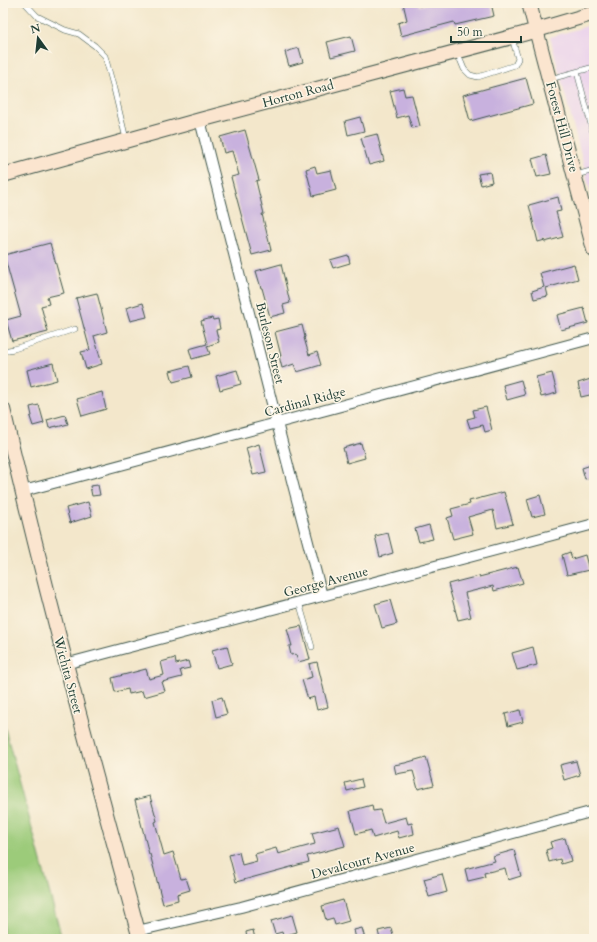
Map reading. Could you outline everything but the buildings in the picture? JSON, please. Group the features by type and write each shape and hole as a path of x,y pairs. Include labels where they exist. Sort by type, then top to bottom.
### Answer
{"street":[{"name":"Forest Hill Drive","path":"530,3 574,175 592,233 594,250"},
{"name":"Horton Road","path":"3,175 200,120 594,14"},
{"name":"Burleson Street","path":"200,120 322,596"},
{"name":"Cardinal Ridge","path":"22,491 594,338"},
{"name":"Wichita Street","path":"3,409 65,664 139,935"},
{"name":"George Avenue","path":"65,664 594,524"},
{"name":"Devalcourt Avenue","path":"139,935 594,811"}],"lane":[{"path":"25,3 37,16 65,30 79,34 105,56 126,141"},
{"path":"457,52 464,69 470,75 478,77 515,65 518,59 512,37"},
{"path":"549,79 594,67"},
{"path":"577,72 594,136"},
{"path":"574,175 594,170"},
{"path":"3,351 14,349 75,329"},
{"path":"299,602 312,648"}],"shaded area":[{"path":"594,25 594,205 550,37"}],"green space":[{"path":"3,721 62,939 3,939"}]}
